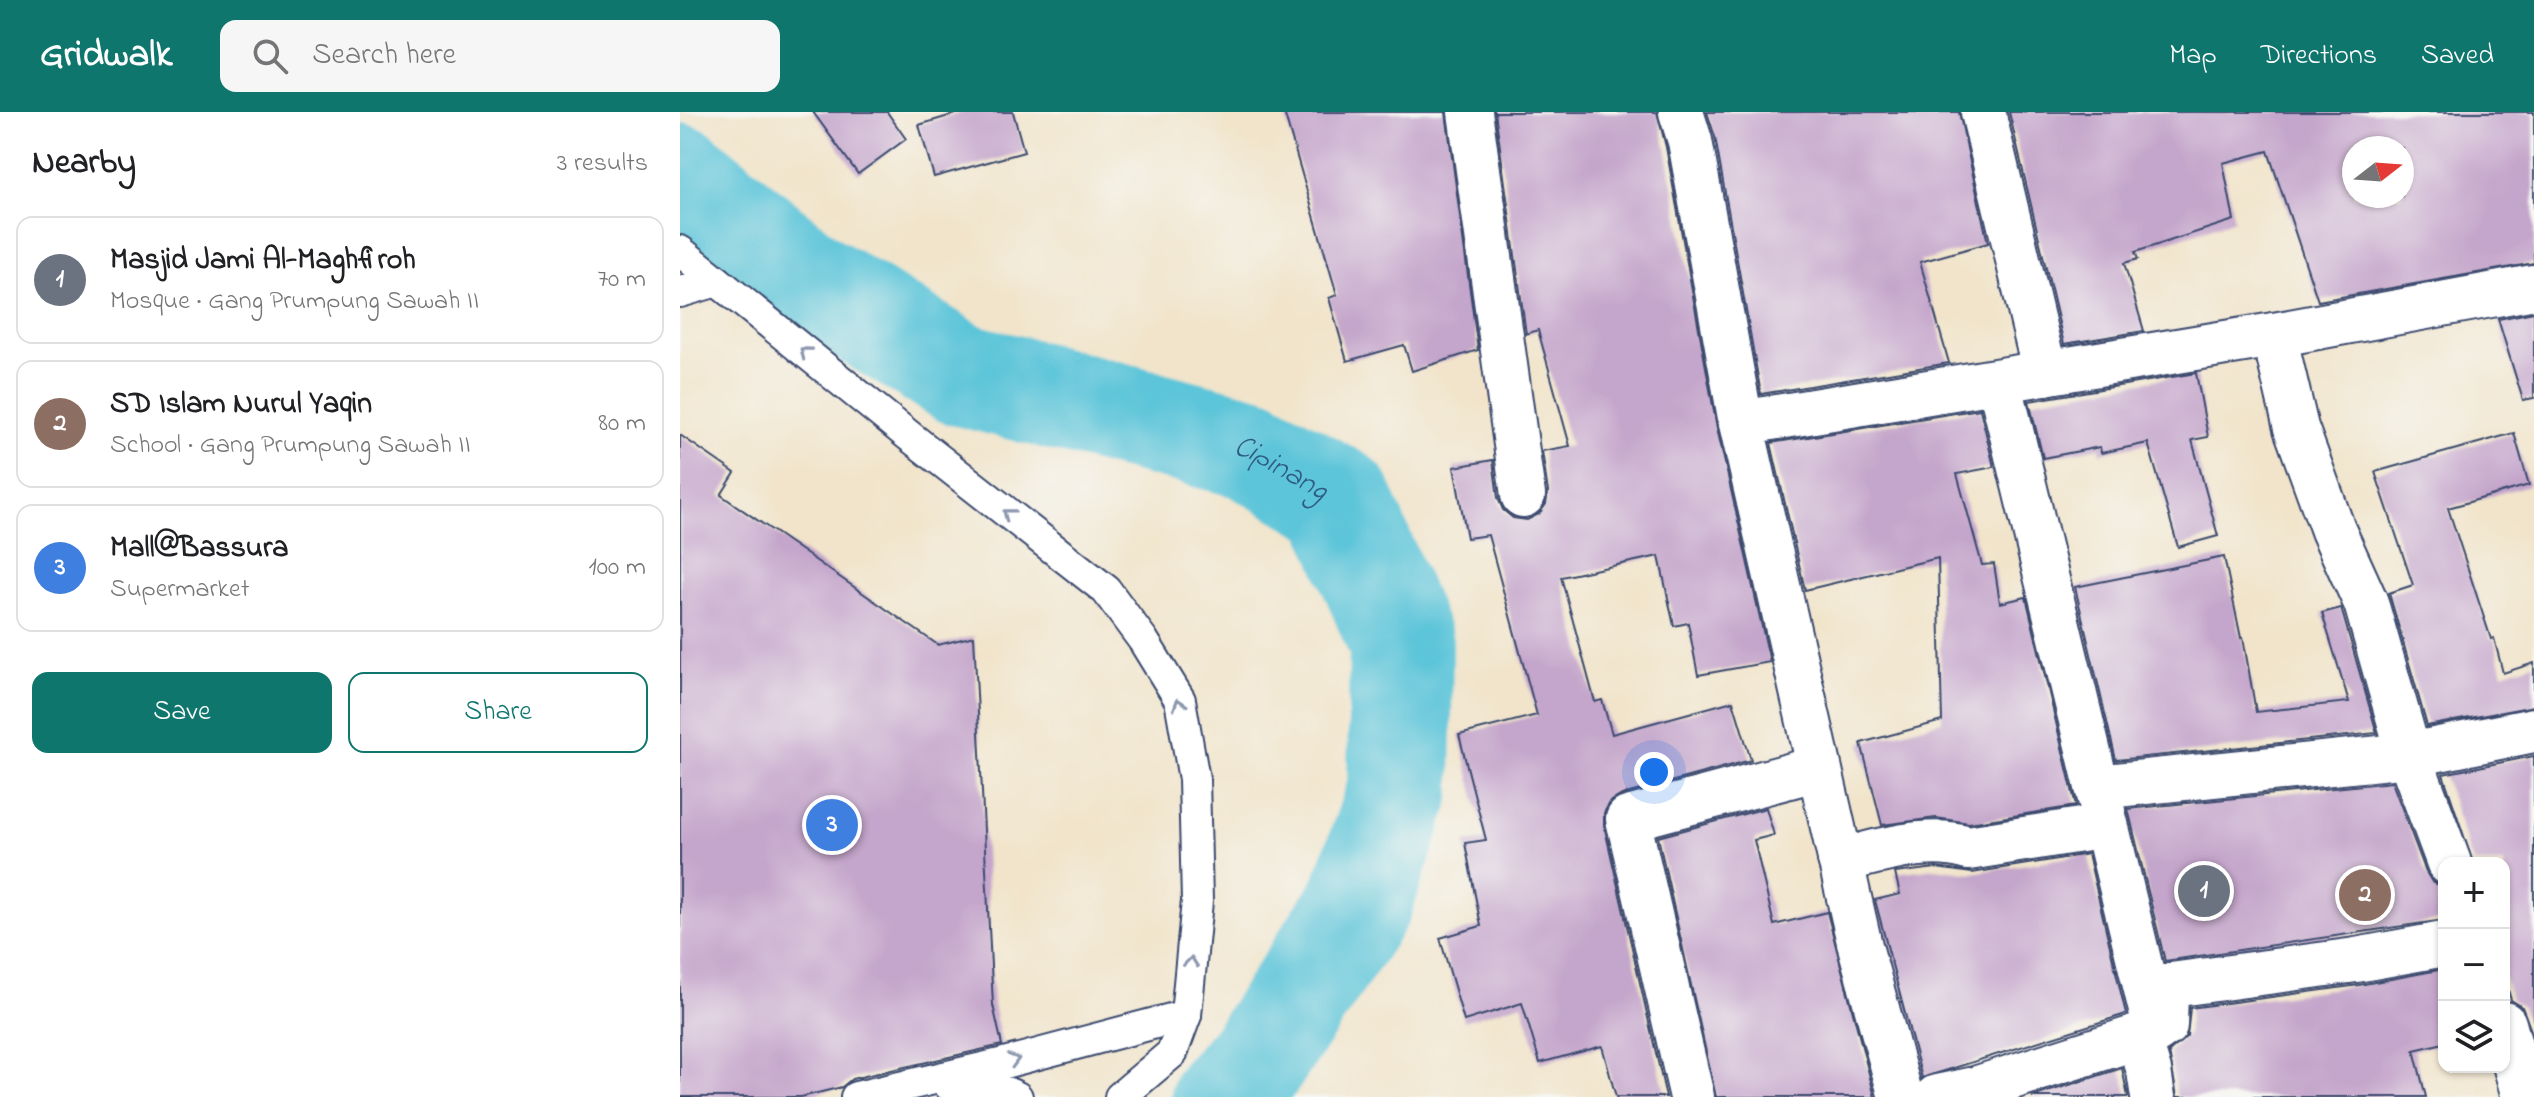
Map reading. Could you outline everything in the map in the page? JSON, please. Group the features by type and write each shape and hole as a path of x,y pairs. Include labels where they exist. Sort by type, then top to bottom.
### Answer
{"street":[{"path":"1470,112 1523,495"},
{"path":"1681,112 1690,141 1741,423 1860,946 1901,1097"},
{"path":"1983,112 2045,373"},
{"path":"1741,423 2274,335 2534,287"},
{"path":"2274,335 2296,428 2333,530 2366,603 2409,755 2447,857"},
{"path":"1999,381 2102,806 2147,1034 2153,1097"},
{"path":"1840,860 1933,842 1968,848 2102,806 2409,755 2534,730"},
{"path":"1692,1097 1628,819 1819,768"},
{"path":"1963,1094 2147,1034 2165,1025 2166,990 2171,985 2356,960 2438,945"},
{"path":"2516,1036 2524,1097"}],"lane":[{"path":"680,251 1106,590 1143,640 1180,700 1194,779 1197,901 1186,1015 1172,1053 1120,1097"},
{"path":"680,292 717,281"},
{"path":"856,1097 939,1079 1186,1015"},
{"path":"939,1079 951,1087 1007,1091 1017,1097"}],"building":[{"path":"813,112 887,112 906,139 858,174"},
{"path":"962,112 1013,112 1024,152 934,177 919,125"},
{"path":"1284,112 1446,112 1478,350 1412,371 1404,345 1347,361 1329,298 1337,295"},
{"path":"1495,112 1657,112 1717,428 1770,662 1698,675 1688,623 1674,626 1659,556 1561,577 1595,702 1602,700 1612,734 1733,701 1751,760 1622,795 1610,802 1604,813 1604,825 1666,1097 1616,1097 1602,1046 1540,1063 1522,1003 1464,1021 1440,938 1481,926 1465,843 1486,840 1459,735 1537,715 1488,535 1467,538 1454,467 1493,460 1498,498 1503,510 1513,518 1527,520 1539,514 1546,504 1548,492 1542,451 1570,446 1538,330 1526,334"},
{"path":"1707,112 1959,112 1988,243 1920,262 1949,363 1761,394 1715,137"},
{"path":"2009,112 2534,112 2534,263 2318,301 2268,151 2223,163 2234,220 2135,252 2138,259 2124,263 2144,331 2064,344"},
{"path":"2534,312 2534,398 2523,400 2498,319"},
{"path":"2196,373 2208,437 2192,440 2218,536 2178,547 2148,443 2101,453 2100,447 2043,458 2029,401"},
{"path":"1980,409 1994,467 1957,474 1982,565 1994,564 2000,603 2026,597 2076,806 1969,823 1936,818 1882,825 1861,743 1942,721 1938,558 1805,590 1771,443"},
{"path":"2514,433 2529,485 2448,508 2491,639 2494,638 2503,673 2534,663 2534,706 2427,726 2389,593 2413,585 2375,472"},
{"path":"680,435 735,473 721,495 938,645 974,636 993,1005 1002,1045 852,1079 842,1087 801,1097 680,1097"},
{"path":"2224,557 2243,637 2256,712 2349,702 2322,613 2341,608 2377,733 2116,760 2075,587"},
{"path":"2534,756 2534,1036 2522,1007 2510,997 2510,857 2471,857 2443,774"},
{"path":"2392,782 2426,872 2432,882 2438,884 2438,921 2165,961 2128,809"},
{"path":"1766,808 1774,835 1754,840 1774,925 1827,912 1875,1097 1716,1097 1658,837"},
{"path":"2088,854 2126,1014 1922,1078 1875,900 1900,894 1895,873 1936,868 1972,873"},
{"path":"2438,970 2438,1044 2414,1050 2426,1097 2177,1097 2169,1052 2187,1036 2190,1008 2359,985"},
{"path":"2122,1068 2128,1097 2032,1097"}],"waterway":[{"name":"Cipinang","path":"680,175 812,283 961,374 1250,448 1341,500 1401,645 1399,790 1361,901 1256,1060 1223,1097"}],"place":[{"name":"Mall@Bassura","path":"832,825"},
{"name":"Masjid Jami Al-Maghfiroh","path":"2204,891"},
{"name":"SD Islam Nurul Yaqin","path":"2365,895"}]}
